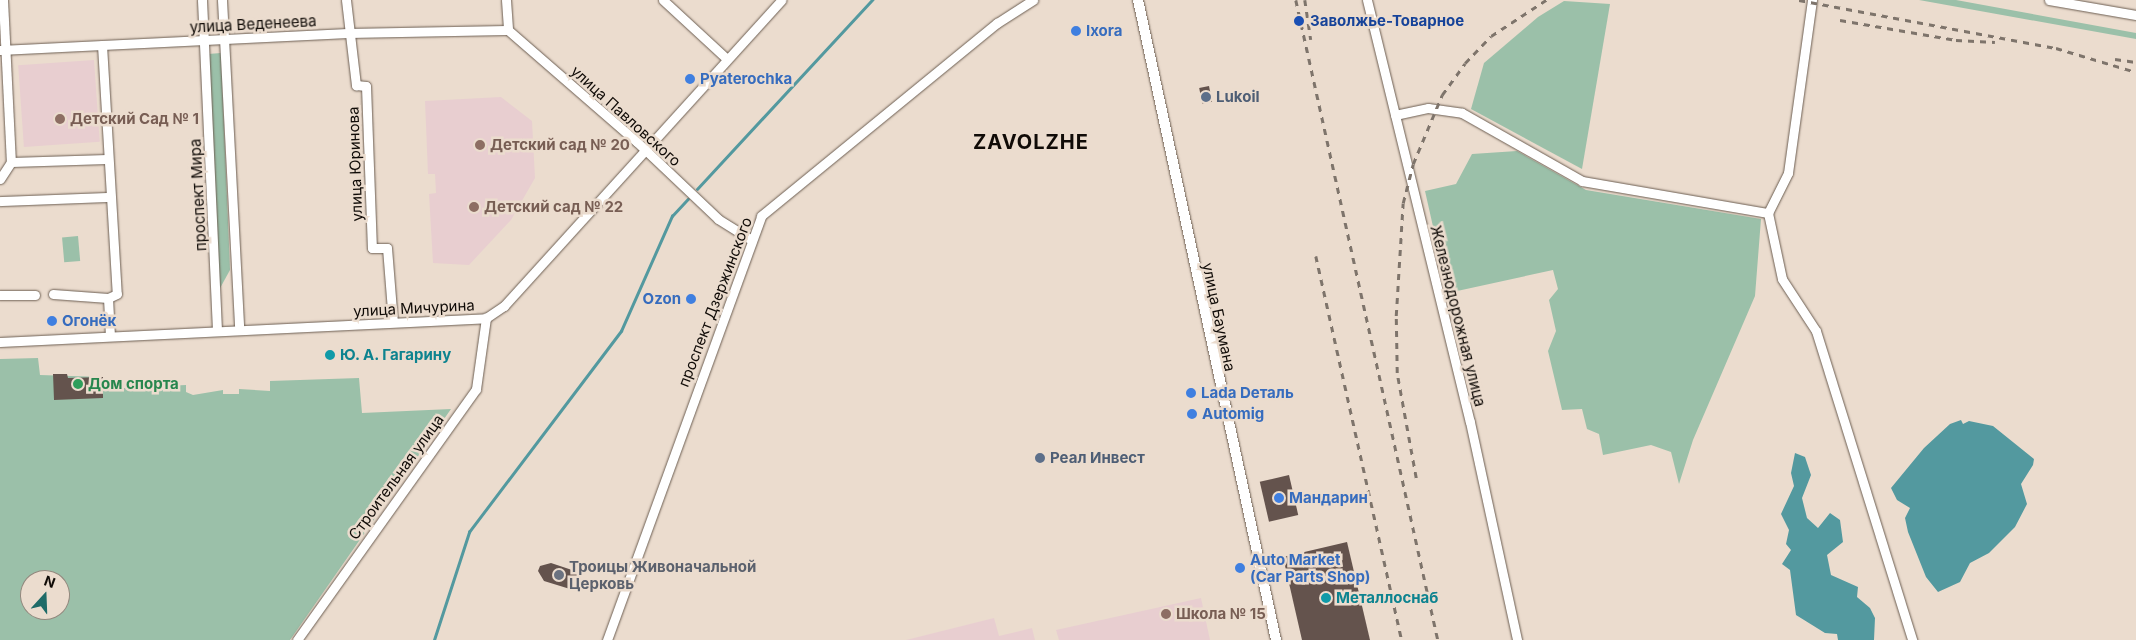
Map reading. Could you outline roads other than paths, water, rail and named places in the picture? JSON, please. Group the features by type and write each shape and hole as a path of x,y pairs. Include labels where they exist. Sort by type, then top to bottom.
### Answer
{"main road":[{"name":"улица Баумана","path":"1138,0 1276,640"}],"street":[{"path":"0,179 11,162 3,87 3,0"},
{"name":"проспект Мира","path":"202,0 217,329"},
{"path":"222,0 239,329"},
{"name":"улица Юринова","path":"346,0 348,33 356,85 366,86 372,248 386,248 393,322"},
{"path":"506,0 508,30"},
{"path":"663,0 727,58"},
{"name":"улица Мичурина","path":"0,342 110,334 486,318 504,306 781,0"},
{"name":"проспект Дзержинского","path":"606,640 751,240 767,209 997,23 1033,0"},
{"name":"Железнодорожная улица","path":"1367,0 1470,422 1517,640"},
{"path":"1812,0 1788,173 1768,213 1782,279 1816,332 1912,640"},
{"path":"2049,0 2136,15"},
{"name":"улица Веденеева","path":"2,50 348,33 508,30"},
{"name":"улица Павловского","path":"508,30 645,150 718,219 751,240"},
{"path":"52,294 108,298 117,294 109,197 102,45"},
{"path":"1395,115 1428,108 1462,113 1582,181 1768,213"},
{"path":"11,162 107,159"},
{"path":"0,201 109,197"},
{"path":"0,295 35,295"},
{"path":"108,298 110,334"},
{"name":"Строительная улица","path":"297,640 476,389 486,318"}],"water":[{"path":"1961,420 1963,424 1969,421 1993,426 2034,459 2033,465 2021,484 2027,504 2015,527 1989,553 1970,563 1960,582 1938,592 1926,577 1908,532 1905,518 1910,508 1897,500 1891,488 1924,448 1950,424"},
{"path":"1795,453 1805,457 1811,475 1802,498 1807,518 1818,528 1830,513 1840,520 1843,542 1827,555 1831,575 1858,587 1857,597 1870,608 1875,618 1874,640 1838,640 1837,634 1825,633 1796,615 1790,570 1782,564 1791,550 1786,544 1789,530 1781,514 1794,486 1791,473"}],"waterway":[{"path":"697,189 872,0"},
{"path":"434,640 469,532 621,331 672,216 688,199"}],"railway":[{"path":"1296,0 1438,640"},
{"path":"1305,0 1311,40"},
{"path":"1416,478 1397,373 1396,316 1403,203 1413,164 1442,95 1465,63 1491,36 1546,0"},
{"path":"1799,0 2056,48 2136,72"},
{"path":"1840,20 1956,40 1995,42"},
{"path":"2115,59 2136,62"},
{"path":"1316,256 1402,640"}],"place":[{"name":"Заволжье-Товарное","path":"1299,21"},
{"name":"Ixora","path":"1076,31"},
{"name":"Pyaterochka","path":"690,79"},
{"name":"Lukoil","path":"1206,97"},
{"name":"Детский Сад № 1","path":"60,119"},
{"name":"Детский сад № 20","path":"480,145"},
{"name":"Детский сад № 22","path":"474,207"},
{"name":"Ozon","path":"691,299"},
{"name":"Огонёк","path":"52,321"},
{"name":"Ю. А. Гагарину","path":"330,355"},
{"name":"Дом спорта","path":"78,384"},
{"name":"Lada Dеталь","path":"1191,393"},
{"name":"Automig","path":"1192,414"},
{"name":"Реал Инвест","path":"1040,458"},
{"name":"Мандарин","path":"1279,498"},
{"name":"Auto Market (Car Parts Shop)","path":"1240,568"},
{"name":"Троицы Живоначальной Церковь","path":"559,575"},
{"name":"Металлоснаб","path":"1326,598"},
{"name":"Школа № 15","path":"1166,614"}],"district":[{"name":"ZAVOLZHE","path":"1031,142"}]}
